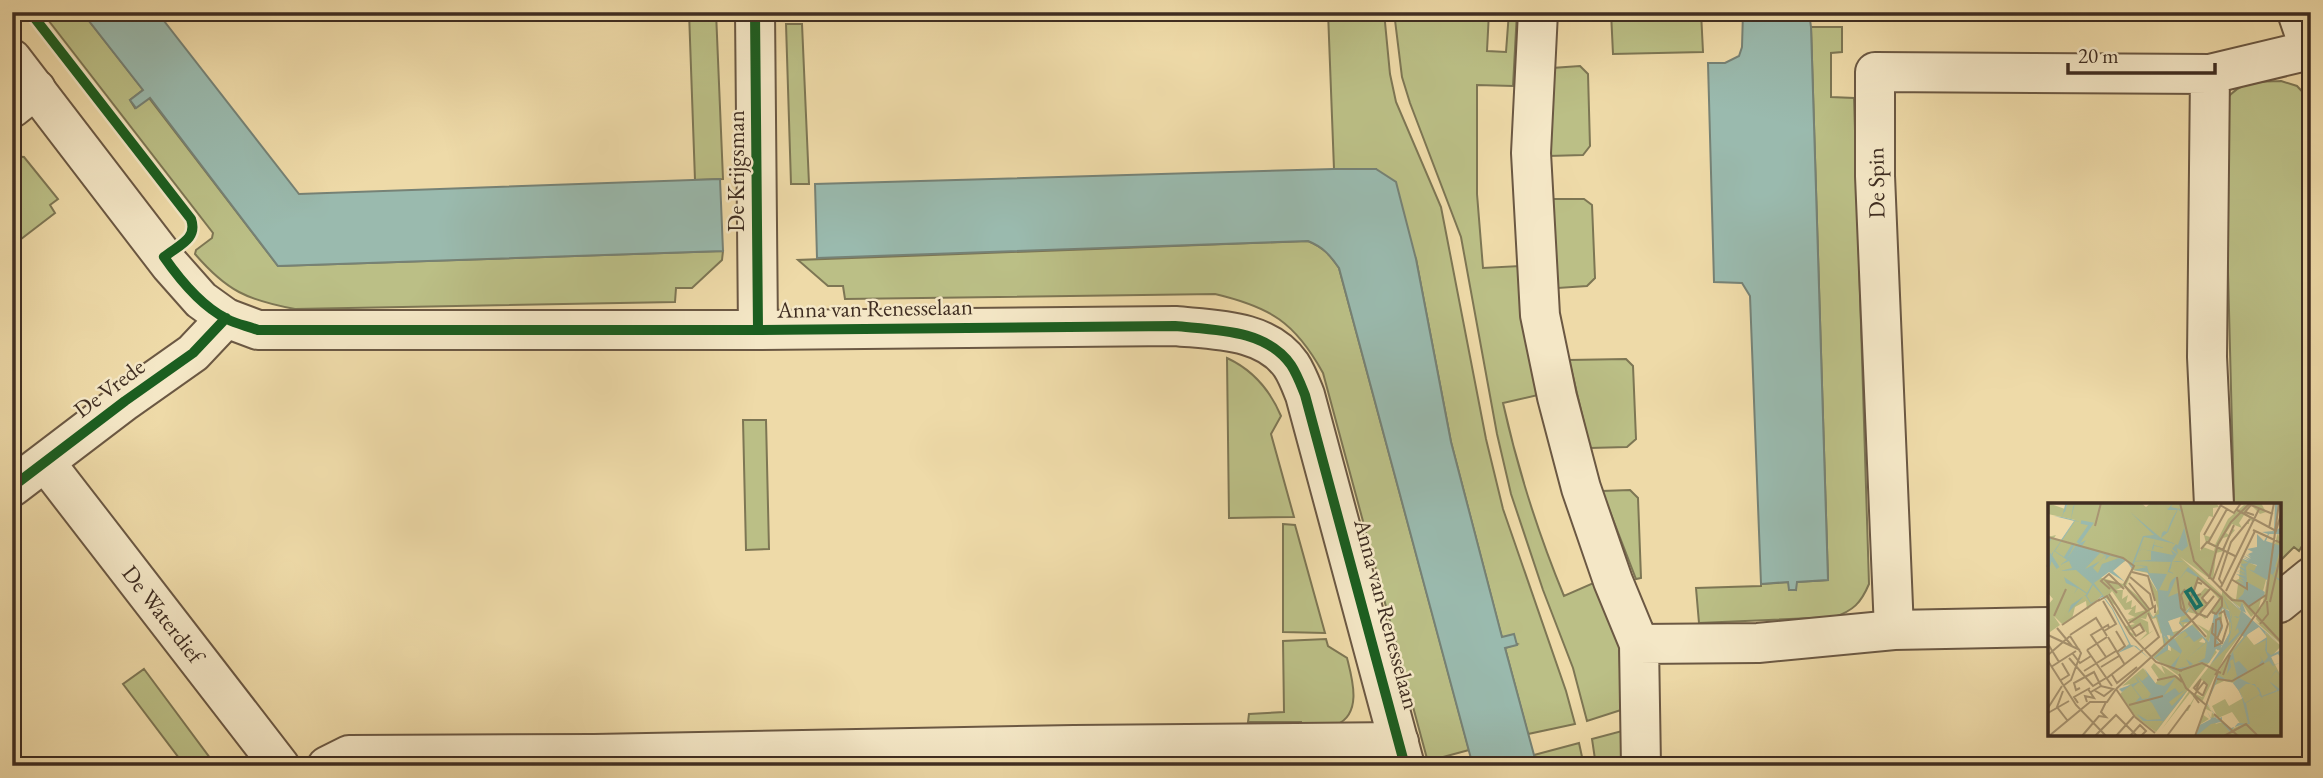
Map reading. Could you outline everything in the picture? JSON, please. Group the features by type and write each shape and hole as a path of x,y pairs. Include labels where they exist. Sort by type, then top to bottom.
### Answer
{"street":[{"name":"De Krijgsman","path":"755,12 758,330"},
{"path":"1538,12 1531,153 1540,315 1557,397 1581,488 1613,581 1639,644 1641,766"},
{"name":"De Spin","path":"1894,630 1875,176 1875,72 2210,74 2310,51 2297,12"},
{"name":"Anna van Renesselaan","path":"12,59 24,99 201,300 226,318 258,330 758,330 1175,326 1227,330 1266,342 1290,364 1305,395 1402,754"},
{"path":"2210,74 2207,357 2214,503"},
{"name":"De Vrede","path":"12,487 193,353 226,318"},
{"name":"De Waterdief","path":"46,462 280,766"},
{"path":"2281,601 2311,577"},
{"path":"1639,644 1758,643 1894,630 2048,627"},
{"path":"327,766 348,755 594,754 1060,745 1402,754"}],"green space":[{"path":"42,12 82,12 143,90 130,100 135,108 149,98 278,266 723,251 722,260 692,288 676,288 675,302 295,309 264,302 228,285 195,254 196,250 212,238 213,233"},
{"path":"689,12 716,12 723,179 695,180"},
{"path":"1328,12 1384,12 1390,74 1396,102 1441,207 1486,439 1503,509 1575,724 1528,734 1505,648 1517,644 1502,638 1451,442 1416,259 1376,169 1334,169"},
{"path":"1394,12 1489,12 1487,51 1506,52 1509,12 1517,12 1513,86 1477,85 1477,194 1483,268 1520,266 1538,395 1503,403 1537,525 1564,596 1598,581 1619,629 1621,710 1587,721 1573,668 1511,494 1497,434 1461,237 1402,77"},
{"path":"1611,12 1701,12 1703,52 1613,54"},
{"path":"786,24 802,24 809,184 791,184"},
{"path":"1811,27 1842,27 1842,52 1831,53 1831,97 1854,98 1869,584 1856,605 1834,617 1699,623 1696,588 1761,586 1789,582 1796,589 1796,582 1828,580"},
{"path":"1580,66 1588,74 1590,146 1583,155 1549,156 1552,68"},
{"path":"2281,81 2297,86 2311,101 2311,531 2299,551 2294,547 2281,560 2281,503 2234,503 2226,194 2227,99 2238,88 2258,82"},
{"path":"12,156 24,157 58,199 50,205 55,213 12,246"},
{"path":"1551,199 1584,199 1592,205 1595,278 1587,286 1558,288"},
{"path":"1308,241 1326,252 1339,268 1469,750 1432,760 1433,766 1429,766 1323,373 1302,341 1279,319 1251,305 1215,294 845,299 843,286 828,286 798,260"},
{"path":"1227,358 1245,368 1260,382 1281,416 1271,434 1294,517 1229,518"},
{"path":"1626,359 1633,366 1636,439 1627,447 1590,448 1569,360"},
{"path":"743,420 766,420 769,549 746,550"},
{"path":"1630,490 1638,498 1641,578 1636,579 1602,491"},
{"path":"1283,524 1295,525 1325,633 1283,632"},
{"path":"1326,639 1328,646 1347,658 1351,675 1353,704 1344,720 1332,726 1302,730 1301,722 1248,722 1249,714 1284,712 1283,641"},
{"path":"144,669 216,766 185,766 123,684"},
{"path":"1622,731 1623,766 1596,766 1592,739"},
{"path":"1579,743 1584,766 1537,766 1534,755"}],"shaded area":[{"path":"82,12 157,12 299,194 720,179 723,251 278,266 150,98 136,108 130,100 143,90"},
{"path":"1743,12 1809,12 1811,27 1828,580 1797,582 1796,590 1789,590 1788,582 1761,584 1750,296 1742,283 1714,282 1708,63 1725,63 1739,56 1742,47"},
{"path":"1376,169 1396,182 1416,259 1451,442 1502,637 1514,634 1517,645 1505,648 1537,766 1473,766 1339,268 1322,249 1308,241 817,258 815,184"}],"cycle path":[{"path":"30,12 191,219 192,232 189,237 164,257 170,266 192,292 217,314 258,330 758,330 1175,326 1239,334 1268,344 1291,365 1305,395 1405,766"},
{"path":"755,12 758,330"},
{"path":"12,487 193,353 226,318"}]}
